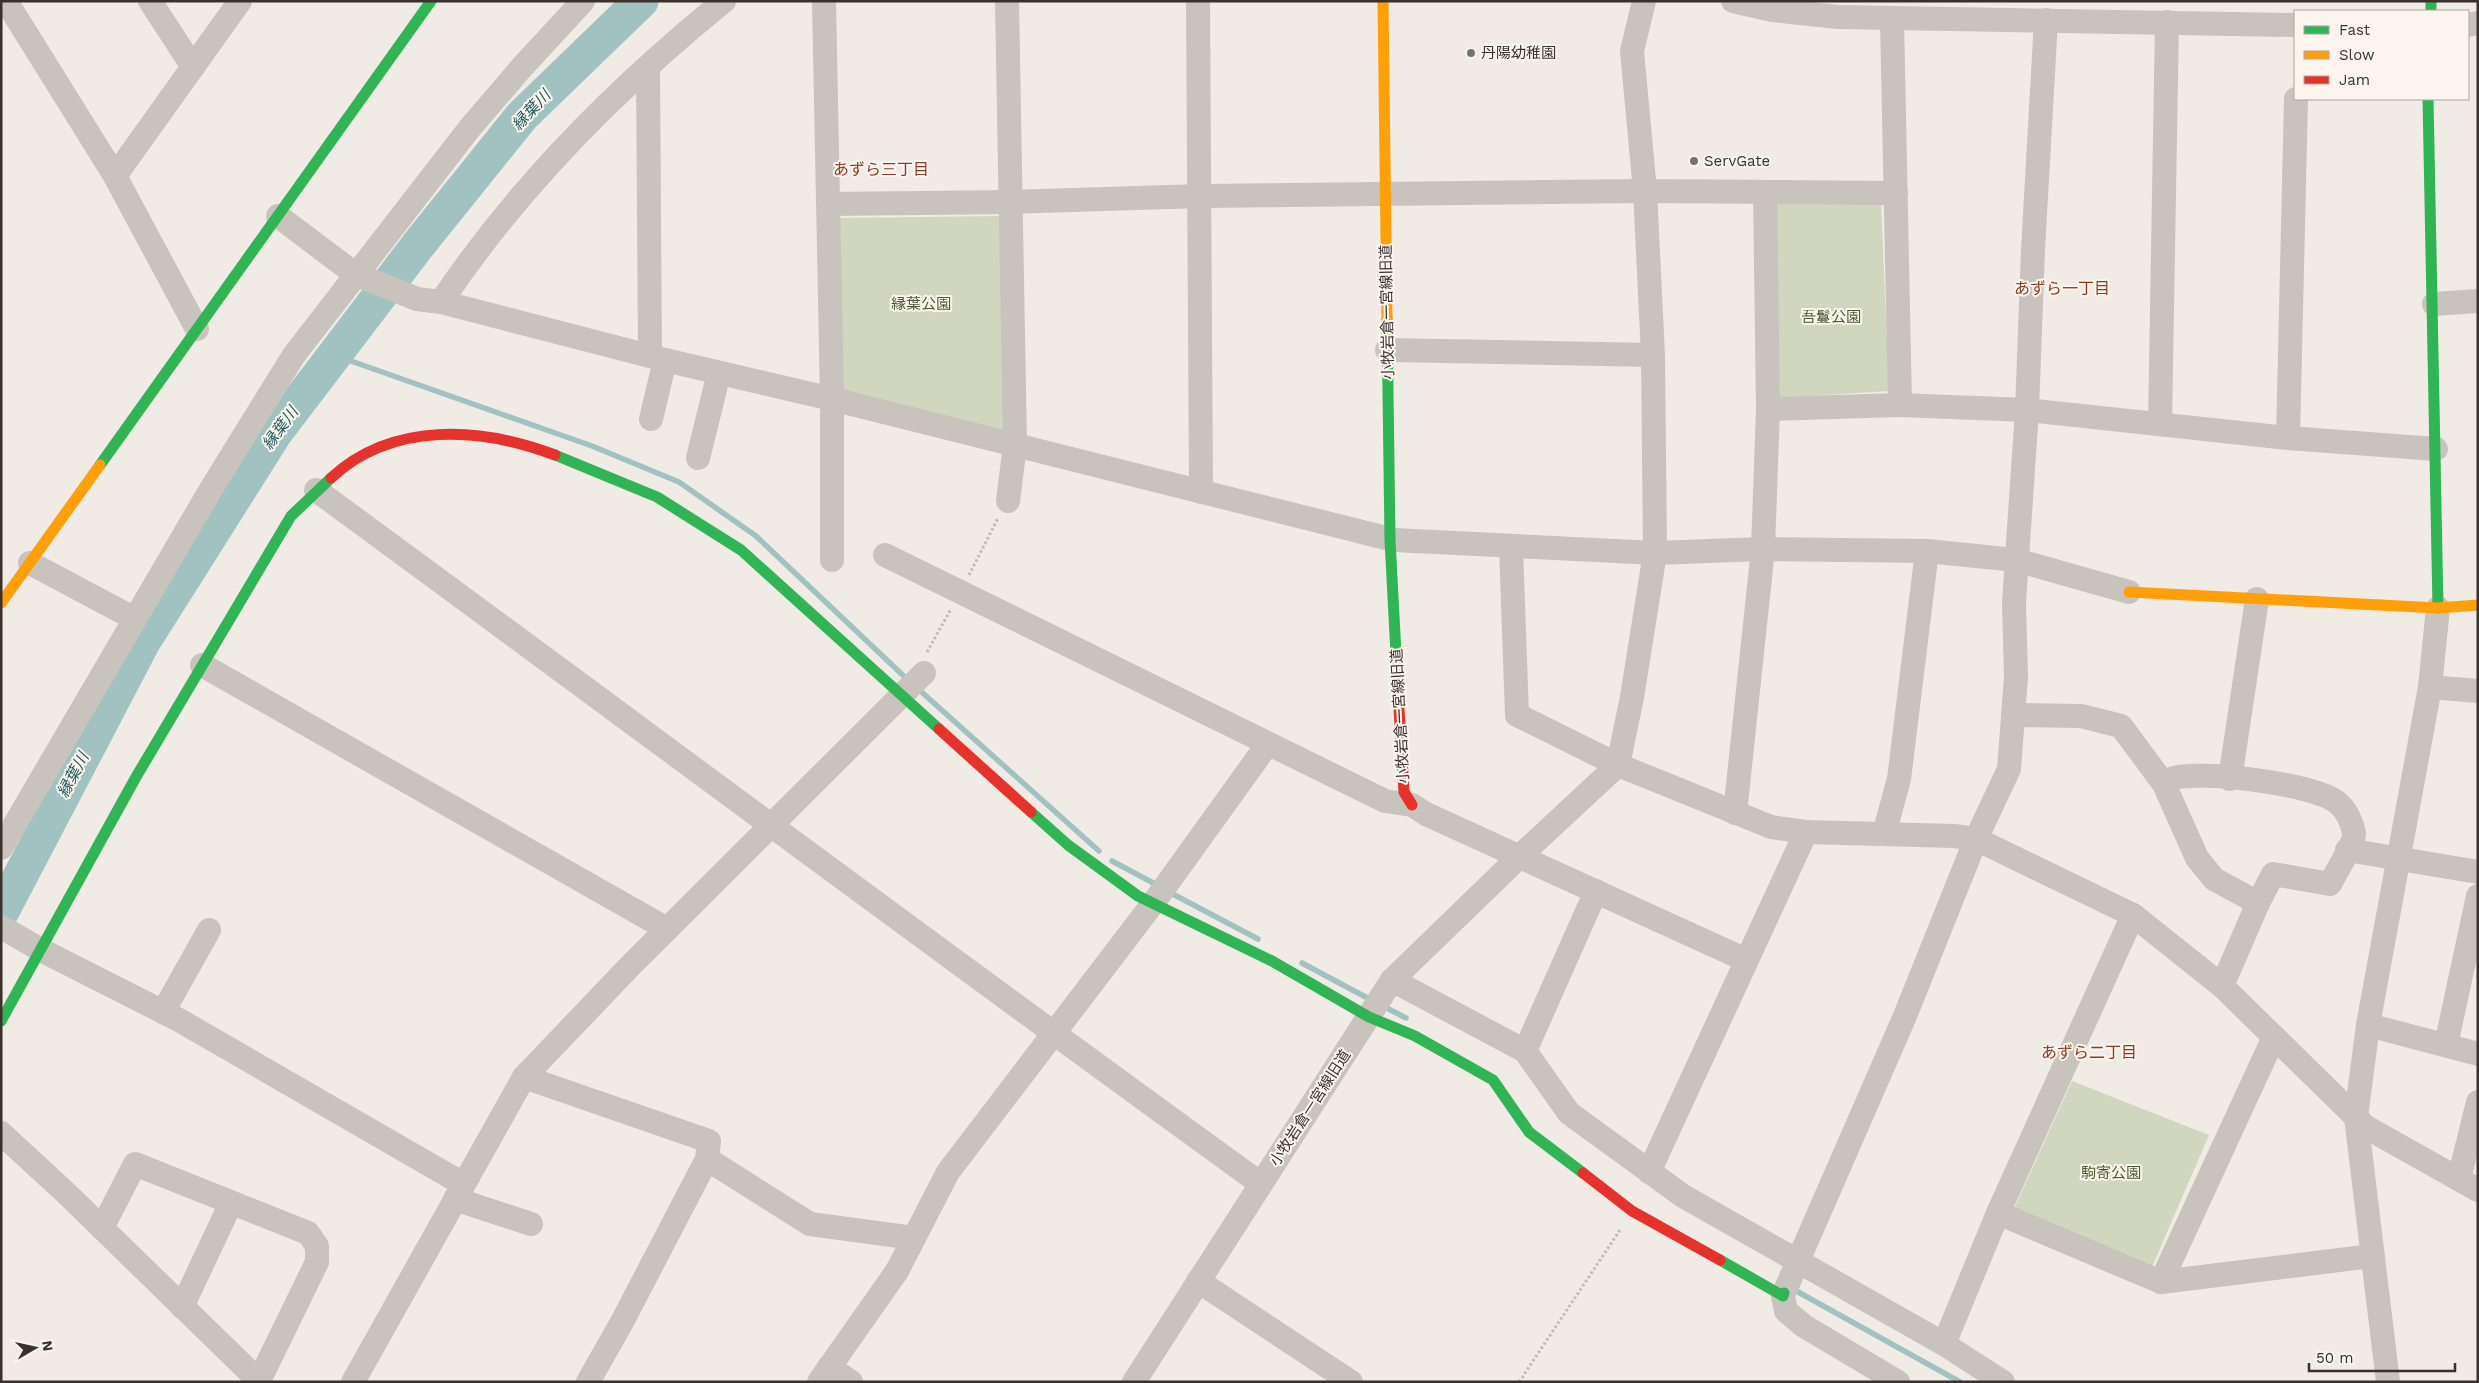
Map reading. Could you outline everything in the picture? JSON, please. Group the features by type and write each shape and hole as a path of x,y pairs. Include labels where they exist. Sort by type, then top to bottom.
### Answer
{"street":[{"path":"6,1 115,176 197,329"},
{"path":"150,1 192,67"},
{"path":"115,176 240,1"},
{"path":"1,603 431,1"},
{"path":"1,848 211,489 294,355 358,275 468,130 523,66 584,1"},
{"path":"441,302 474,252 587,126 648,68 724,1"},
{"path":"824,1 832,399 832,560"},
{"path":"1007,1 1015,445 1008,500"},
{"path":"1198,1 1201,196 1201,492"},
{"name":"小牧岩倉一宮線旧道","path":"1134,1382 1388,986 1520,856 1426,814 1412,805 1404,792 1390,540 1383,1"},
{"path":"1644,1 1632,51 1645,191 1653,355 1655,553 1632,698 1618,765 1520,856 1746,960"},
{"path":"1733,1 1808,15 1892,19 2294,25"},
{"path":"1892,19 1900,405"},
{"path":"1898,1382 1804,1326 1786,1311 1784,1294 1905,1016 1976,839 2009,769 2016,677 2014,602 2016,560 2027,410 2033,250 2046,20"},
{"path":"2160,424 2167,22"},
{"path":"648,68 658,358 651,419"},
{"path":"2288,438 2296,100"},
{"path":"2388,1382 2356,1117 2368,1025 2400,860 2430,687 2438,608 2434,304 2428,100"},
{"path":"829,204 1011,202 1201,196 1645,191 1896,193"},
{"path":"1735,813 1763,549 1768,410 1765,192"},
{"path":"278,216 358,275 416,299 441,302 658,358 832,399 1390,540 1512,548 1655,553 1763,549 1927,551 2016,560 2129,592 2438,608 2478,605"},
{"path":"2434,304 2478,301"},
{"path":"1388,350 1653,355"},
{"path":"698,458 719,373"},
{"path":"1768,410 1900,405 2027,410 2288,438 2436,449"},
{"path":"1,1020 38,948 136,777 291,516 316,490 349,461 385,443 440,433 489,438 536,448 607,475 657,498 741,550 914,684 1068,845 1138,896 1160,893 1272,961 1415,1036 1493,1080 1529,1132 1632,1211 1784,1294"},
{"path":"316,490 772,824 1054,1034 1261,1184"},
{"path":"1512,548 1517,715 1618,765 1771,828 1806,832 1954,836 1976,839 2134,915 2222,986 2366,1127 2468,1185 2478,1102"},
{"path":"1884,834 1899,779 1927,551"},
{"path":"885,555 1267,745 1386,801 1412,805"},
{"path":"30,563 135,618"},
{"path":"2230,779 2257,599"},
{"path":"202,665 667,929"},
{"path":"353,1382 524,1076 667,929 914,684"},
{"path":"2430,687 2478,691"},
{"path":"2013,715 2081,716 2121,726 2164,784 2197,858 2214,879 2258,903"},
{"path":"852,1382 824,1375 897,1271 948,1172 1160,893 1267,745"},
{"path":"2164,784 2174,778 2204,776 2284,783 2312,790 2337,803 2351,820 2354,835 2330,884 2273,874 2258,903 2222,986"},
{"path":"1649,1172 1806,832"},
{"path":"2347,850 2478,872"},
{"path":"1525,1051 1596,891"},
{"path":"2446,1045 2478,896"},
{"path":"1944,1344 1998,1213 2134,915"},
{"path":"1,927 163,1012 459,1191 531,1224"},
{"path":"163,1012 209,930"},
{"path":"1388,986 1525,1051 1569,1113 1683,1196 1796,1266 1944,1344 2004,1382"},
{"path":"2368,1025 2478,1054"},
{"path":"2161,1282 2274,1037"},
{"path":"524,1076 709,1141 707,1158 622,1322 588,1382"},
{"path":"1,1133 102,1228 259,1381 317,1262 317,1246 308,1233 135,1164 102,1228"},
{"path":"707,1158 810,1224 914,1238"},
{"path":"182,1307 230,1203"},
{"path":"1998,1213 2161,1282 2372,1256"},
{"path":"1198,1282 1351,1382"}],"path":[{"path":"1519,1382 1632,1211"}],"green space":[{"name":"吾鬘公園","path":"1775,200 1881,201 1889,391 1777,398"},
{"name":"縁葉公園","path":"1001,216 1004,430 841,390 839,218"},
{"name":"駒寄公園","path":"2072,1081 2209,1135 2152,1267 2013,1211"}],"waterway":[{"name":"縁葉川","path":"1,913 143,642 275,433 419,244 522,116 641,1"},
{"path":"334,355 592,446 679,482 756,536 909,681"},
{"path":"916,687 1099,851"},
{"path":"1112,861 1159,886"},
{"path":"1167,891 1258,939"},
{"path":"1302,963 1373,1001"},
{"path":"1381,1005 1406,1018"},
{"path":"1791,1288 1960,1382"}],"traffic: fast":[{"path":"100,465 431,1"},
{"path":"2431,1 2431,10"},
{"path":"2428,100 2438,608"},
{"path":"1387,318 1390,540 1398,692"},
{"path":"555,455 657,497 741,550 939,729"},
{"path":"1,1021 136,777 291,516 331,478"},
{"path":"1031,812 1068,845 1138,896 1272,961 1369,1017 1415,1036 1493,1080 1529,1132 1583,1173"},
{"path":"1720,1260 1783,1296 1784,1293"}],"traffic: slow":[{"path":"1383,1 1387,318"},
{"path":"1,603 100,465"},
{"path":"2129,592 2438,608 2478,605"}],"traffic: jam":[{"path":"331,478 355,459 381,446 409,438 438,435 468,435 497,439 555,455"},
{"path":"1398,692 1404,792 1412,805"},
{"path":"939,729 1031,812"},
{"path":"1583,1173 1632,1211 1720,1260"}],"place":[{"name":"丹陽幼稚園","path":"1471,53"},
{"name":"ServGate","path":"1694,161"}],"district":[{"name":"あずら三丁目","path":"881,169"},
{"name":"あずら一丁目","path":"2062,288"},
{"name":"あずら二丁目","path":"2089,1052"}]}
